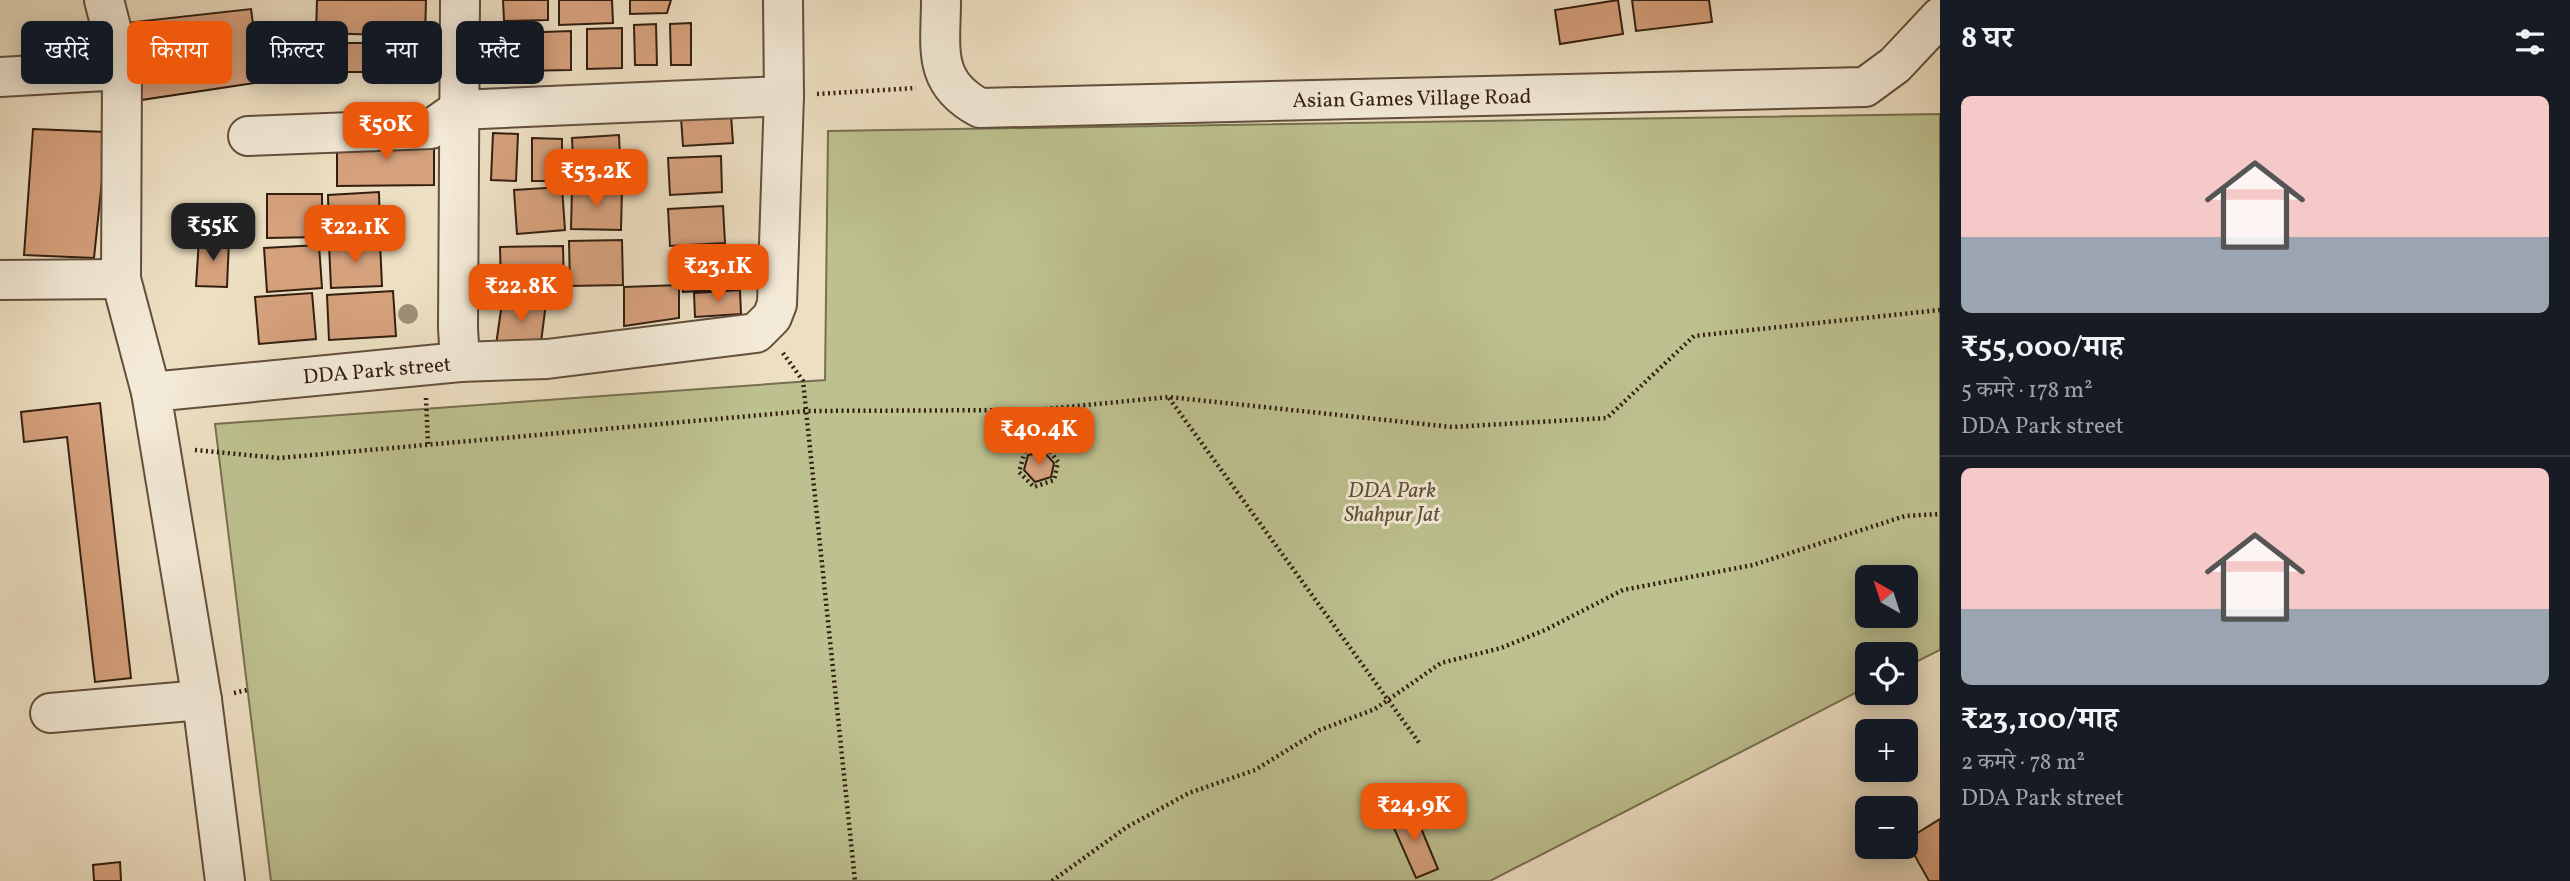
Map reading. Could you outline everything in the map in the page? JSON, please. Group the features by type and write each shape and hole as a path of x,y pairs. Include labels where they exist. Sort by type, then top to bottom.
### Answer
{"street":[{"path":"104,0 122,70 121,279 151,392 161,447 200,690 225,881"},
{"path":"442,364 458,110 460,0"},
{"path":"765,326 777,304 784,96 783,0"},
{"path":"941,0 941,65 953,86"},
{"name":"Asian Games Village Road","path":"953,86 966,100 981,108 1866,87 1895,65 1940,17"},
{"path":"0,77 122,70"},
{"path":"248,136 431,130 458,110 784,96"},
{"path":"0,280 121,279"},
{"name":"DDA Park street","path":"151,392 442,364 547,359 756,333 765,326"},
{"path":"52,703 200,690"}],"path":[{"path":"827,94 953,86"},
{"path":"161,447 279,458 806,411 1035,410 1169,397 1452,427 1606,418 1694,336 1940,310"},
{"path":"765,326 803,381 855,881"},
{"path":"428,445 442,364"},
{"path":"1169,397 1420,744"},
{"path":"1035,410 1038,448"},
{"path":"1047,447 1058,461 1054,480 1034,487 1019,472 1025,451 1038,448 1047,447"},
{"path":"1052,881 1127,827 1168,804 1189,793 1255,770 1320,730 1375,709 1441,663 1501,648 1545,630 1623,590 1753,565 1905,516 1940,514"}],"green space":[{"name":"DDA Park Shahpur Jat","path":"1940,114 1940,650 1918,661 1918,642 1855,642 1855,693 1490,881 271,881 215,424 825,380 828,131"}],"building":[{"path":"317,0 426,0 425,21 362,21 362,34 348,34 348,21 316,21"},
{"path":"503,0 548,0 548,20 504,21"},
{"path":"559,0 612,0 613,23 559,25"},
{"path":"630,0 671,0 667,13 630,14"},
{"path":"1618,0 1623,34 1560,44 1555,10"},
{"path":"1632,0 1709,0 1712,22 1636,31"},
{"path":"251,9 253,21 246,21 248,84 141,100 138,84 232,84 232,21 143,21"},
{"path":"691,23 691,65 671,65 670,24"},
{"path":"656,24 657,65 635,65 634,25"},
{"path":"622,28 622,68 587,69 587,29"},
{"path":"571,31 571,70 544,70 544,32"},
{"path":"348,43 362,43 362,72 348,72"},
{"path":"442,43 449,43 448,72 442,72"},
{"path":"731,115 733,143 683,146 681,118"},
{"path":"33,129 107,132 94,258 24,255"},
{"path":"493,133 518,134 516,181 491,180"},
{"path":"619,135 621,181 574,184 572,138"},
{"path":"434,137 434,185 337,186 337,138"},
{"path":"532,138 562,139 562,181 532,181"},
{"path":"721,156 722,192 670,195 668,158"},
{"path":"562,187 565,230 517,234 514,190"},
{"path":"572,188 622,189 621,230 571,229"},
{"path":"379,192 380,235 329,237 328,195"},
{"path":"267,194 322,194 322,237 267,238"},
{"path":"723,206 725,243 670,246 668,209"},
{"path":"199,239 229,240 227,287 196,286"},
{"path":"622,240 623,285 570,286 569,241"},
{"path":"380,242 382,286 331,288 329,244"},
{"path":"319,245 322,288 267,292 264,248"},
{"path":"563,246 564,286 501,287 500,247"},
{"path":"713,249 716,290 683,292 680,252"},
{"path":"679,285 679,318 624,326 624,287"},
{"path":"504,289 547,295 539,358 495,352"},
{"path":"740,290 741,314 695,317 694,293"},
{"path":"393,291 396,336 329,340 327,295"},
{"path":"312,293 316,339 259,344 255,297"},
{"path":"100,403 131,678 95,682 67,437 24,442 21,412"},
{"path":"1044,452 1054,463 1051,477 1035,482 1024,470 1028,455"},
{"path":"1413,809 1438,869 1416,878 1390,819"},
{"path":"1940,819 1940,881 1929,881 1917,859 1918,833"},
{"path":"120,862 121,881 94,881 93,865"}]}
